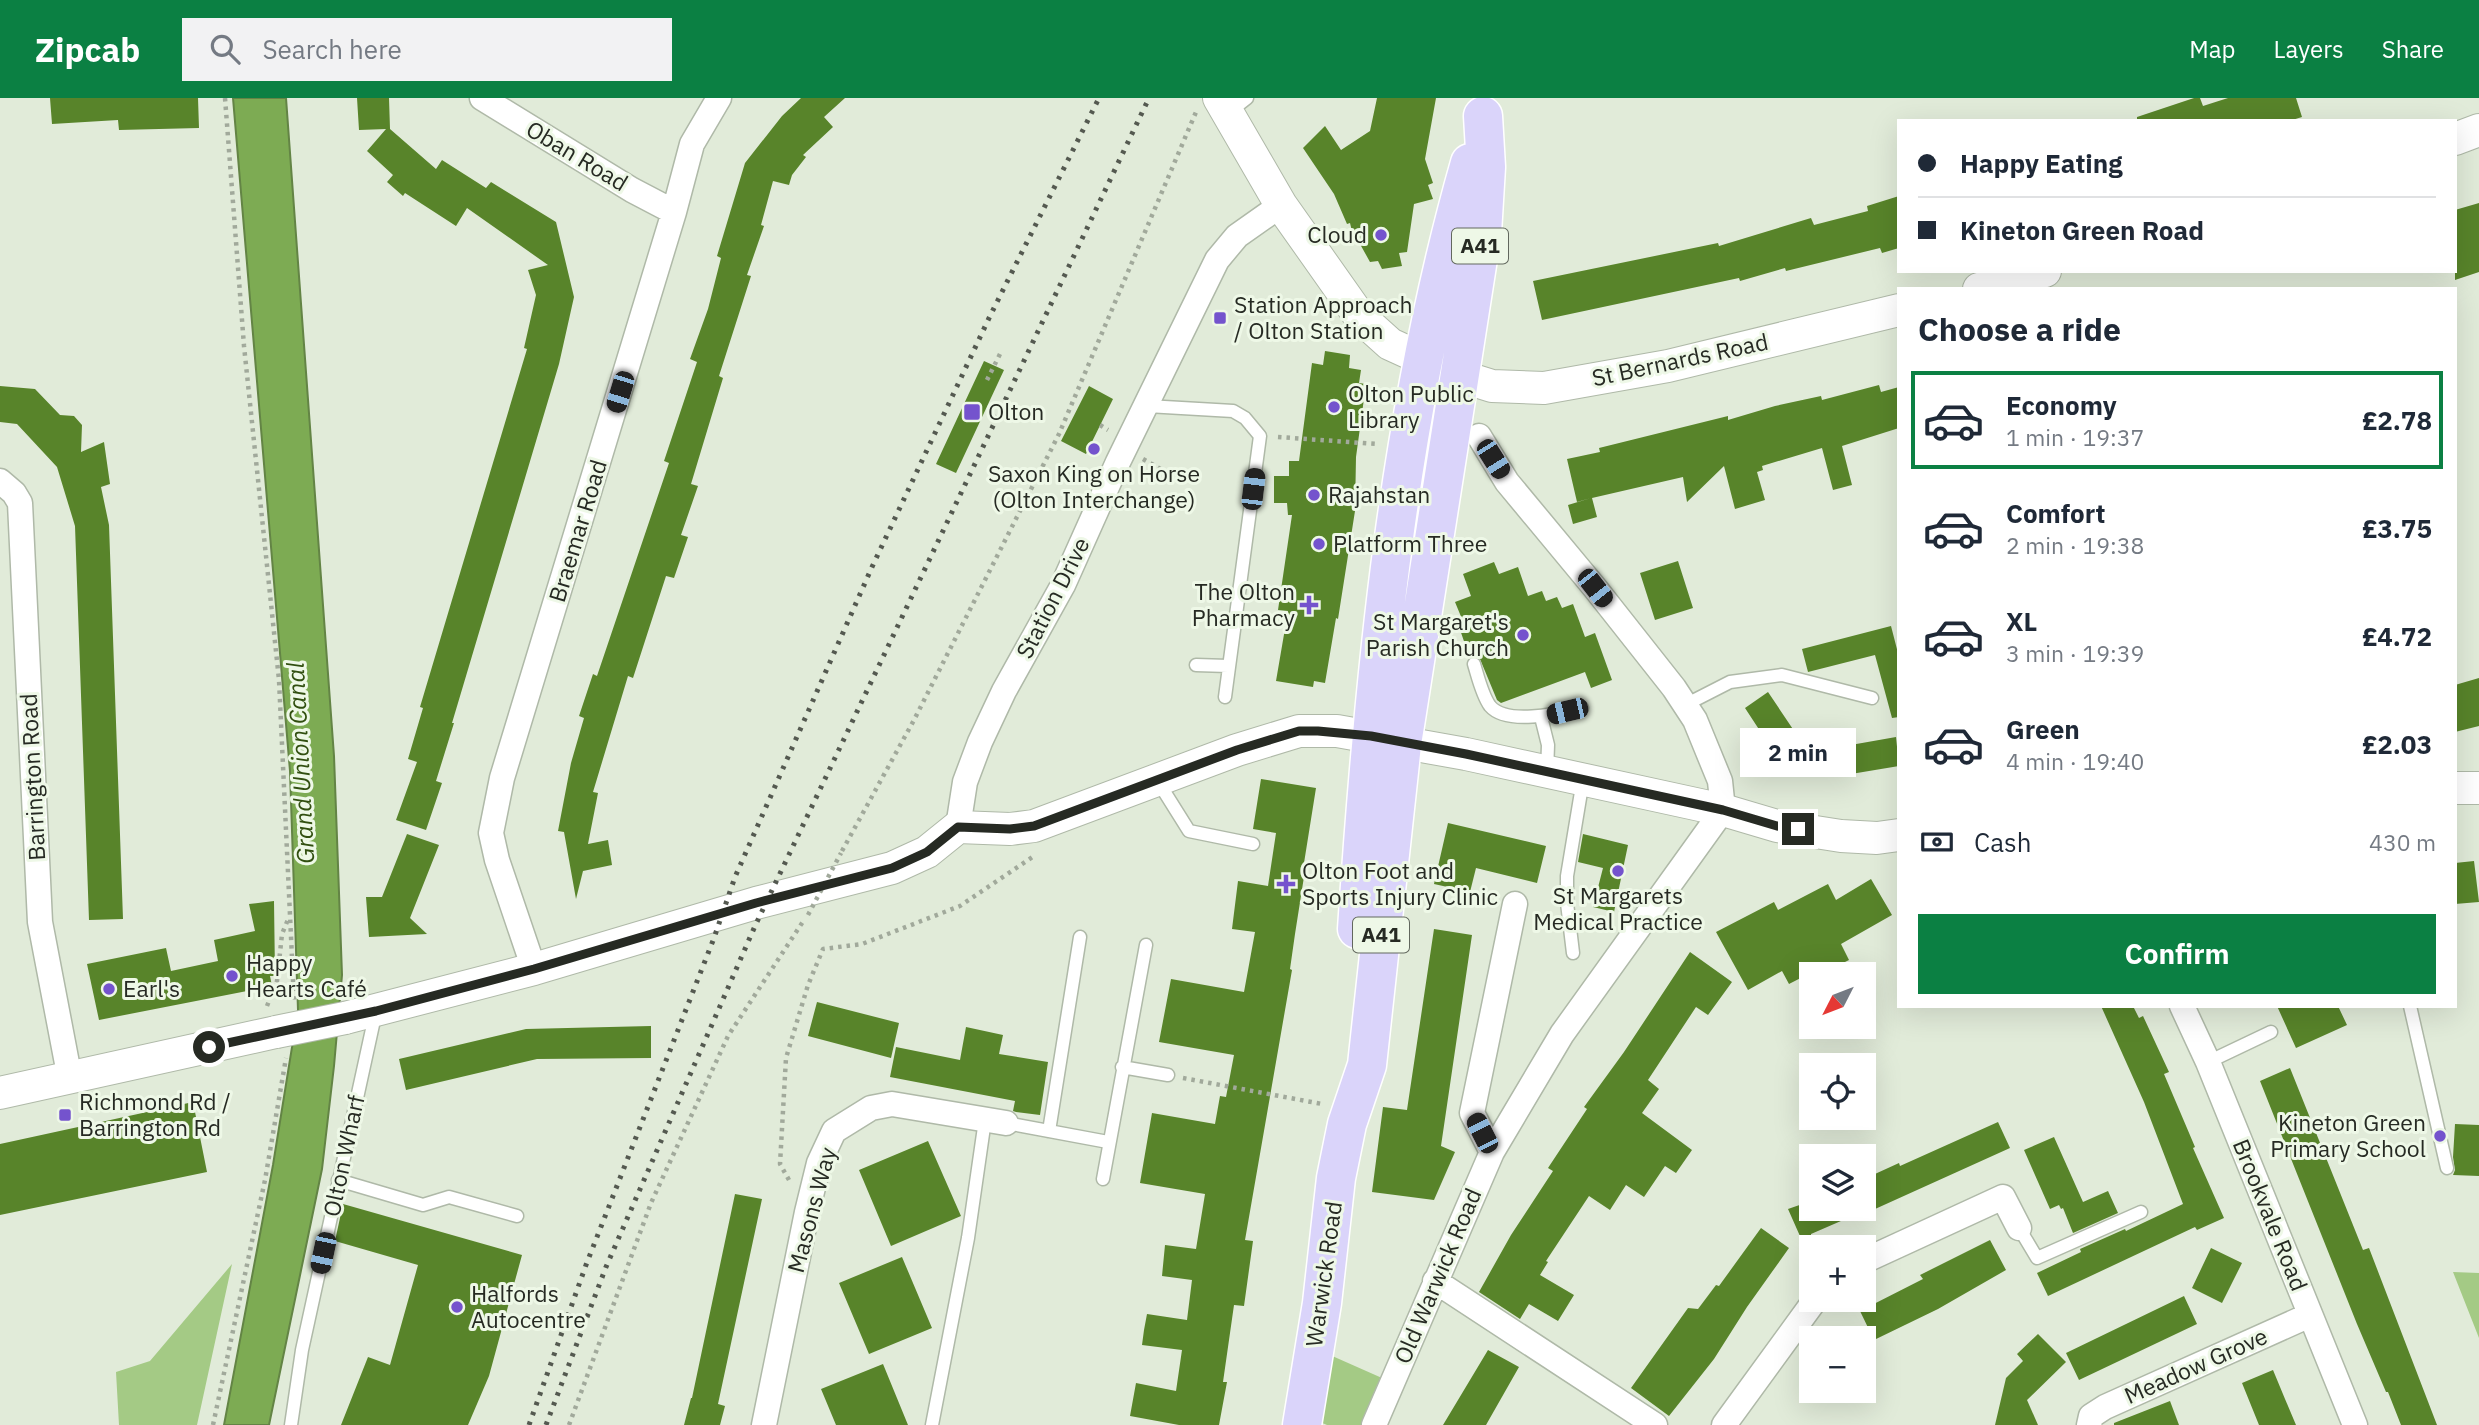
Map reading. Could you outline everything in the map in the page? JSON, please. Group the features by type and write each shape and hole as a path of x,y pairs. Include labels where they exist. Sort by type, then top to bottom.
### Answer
{"highway":[{"name":"Warwick Road","path":"1386,740 1378,654 1406,449 1450,232 1485,107"},
{"name":"Warwick Road","path":"1302,1425 1322,1303 1336,1178 1347,1116 1367,1065 1386,740 1461,376 1482,233 1486,167 1485,107"}],"street":[{"name":"Oban Road","path":"482,98 632,190 674,212"},
{"name":"Braemar Road","path":"534,969 497,860 491,832 495,810 502,778 674,212 692,144 719,98"},
{"name":"St Bernards Road","path":"1222,105 1281,205 1360,317 1390,344 1461,376 1492,386 1544,388 1668,366 1897,310"},
{"path":"2457,138 2479,130"},
{"name":"Station Drive","path":"958,827 965,782 980,742 1004,691 1063,585 1118,462 1217,260 1237,236 1281,205"},
{"path":"1986,287 2038,273"},
{"path":"1479,436 1507,482 1595,588 1695,720 1720,781 1723,810"},
{"name":"Barrington Road","path":"0,481 14,493 20,503 40,922 70,1079"},
{"path":"0,1093 210,1053 275,1031 376,1011 534,969 756,903 892,868 927,852 958,827 1010,829 1034,826 1237,750 1299,731 1337,732 1466,754 1723,810 1777,826 1841,836 1877,838 1897,835"},
{"path":"2457,788 2479,788"},
{"name":"Old Warwick Road","path":"1374,1425 1492,1152 1562,1034 1723,810"},
{"path":"1492,1152 1472,1113 1515,904"},
{"name":"Brookvale Road","path":"2183,1008 2208,1062 2355,1425"},
{"name":"Masons Way","path":"764,1425 807,1212 819,1163 834,1131 871,1108 892,1104 995,1121"},
{"path":"1876,1255 2003,1197 2019,1228"},
{"path":"1435,1281 1655,1425"},
{"path":"1724,1425 1806,1312"},
{"name":"Meadow Grove","path":"2089,1425 2091,1416 2105,1407 2311,1315"}],"lane":[{"path":"1147,406 1233,411 1245,418 1260,436 1225,697"},
{"path":"1474,664 1493,709 1504,713 1541,717 1582,708"},
{"path":"1196,665 1228,666"},
{"path":"1685,705 1730,682 1782,675 1872,698"},
{"path":"1541,717 1548,744 1547,772"},
{"path":"1157,780 1189,831 1253,844"},
{"path":"1573,953 1567,876 1583,780"},
{"path":"1049,1131 1080,937"},
{"path":"1104,1179 1108,1142 1146,945"},
{"path":"2410,1008 2447,1168"},
{"name":"Olton Wharf","path":"291,1425 302,1350 376,1011"},
{"path":"2208,1062 2271,1032"},
{"path":"1122,1068 1168,1075"},
{"path":"932,1425 968,1238 995,1121 1108,1142"},
{"path":"338,1180 423,1205 449,1197 517,1216"},
{"path":"2019,1228 2037,1258 2141,1212"}],"path":[{"path":"225,98 244,346 279,680 294,1005"},
{"path":"569,1425 651,1203 722,1048 808,915 914,720 1222,105"},
{"path":"987,380 1000,354"},
{"path":"1260,436 1381,445 1382,434"},
{"path":"1150,463 1164,471"},
{"path":"807,1212 780,1164 786,1058 822,949 862,944 961,906 1038,853"},
{"path":"213,1425 265,1180 277,981 282,934 290,914"},
{"path":"1168,1075 1347,1116"}],"shaded area":[{"path":"232,1264 197,1425 119,1425 116,1372 150,1361"},
{"path":"2453,1272 2479,1273 2479,1338"},
{"path":"1330,1355 1382,1378 1362,1425 1327,1425 1320,1422"}],"water":[{"name":"Grand Union Canal","path":"233,98 286,98 334,756 342,975 322,1169 269,1425 224,1425 273,1165 298,1010 290,771"}],"building":[{"path":"50,98 198,98 199,128 119,130 118,120 52,124"},
{"path":"357,98 389,98 390,129 436,169 442,160 486,188 491,182 556,222 574,297 559,364 452,723 436,781 442,783 426,830 396,820 417,762 408,759 423,708 420,707 527,349 524,348 536,295 528,270 548,265 467,208 456,226 405,193 403,196 387,182 393,175 367,151 386,129 359,130"},
{"path":"801,98 845,98 824,117 833,127 803,155 806,157 792,175 789,185 773,181 761,225 764,226 747,275 751,276 719,376 723,378 691,484 698,486 681,535 688,537 674,578 666,576 633,678 628,676 593,792 598,793 588,844 608,840 612,865 583,871 576,899 564,832 558,831 571,763 584,718 579,716 593,674 597,676 669,463 664,461 697,362 690,359 708,309 721,258 717,256 745,163 782,116"},
{"path":"1377,98 1436,98 1425,159 1433,183 1428,185 1433,199 1414,204 1407,252 1399,253 1402,266 1382,269 1378,261 1370,262 1360,244 1355,244 1350,223 1347,224 1334,194 1303,148 1325,126 1341,150 1370,131"},
{"path":"2194,98 2200,98 2203,106 2228,98 2296,98 2302,117 2137,119"},
{"path":"1897,197 1897,249 1882,253 1880,248 1786,271 1785,268 1740,281 1739,278 1542,320 1533,281 1718,243 1719,246 1811,218 1814,225 1868,211 1867,206"},
{"path":"2479,203 2479,272 2455,280 2457,273 2457,209"},
{"path":"1325,351 1350,355 1349,368 1361,370 1359,383 1366,384 1356,457 1355,511 1338,619 1336,618 1325,683 1314,681 1313,687 1276,681 1288,611 1278,610 1292,515 1288,515 1287,503 1274,503 1274,476 1289,476 1289,461 1299,461 1312,363 1323,365"},
{"path":"984,361 1004,370 956,473 936,464"},
{"path":"1879,385 1881,392 1897,388 1897,429 1842,446 1852,485 1833,490 1822,448 1762,466 1763,470 1757,472 1765,500 1735,509 1724,466 1687,502 1683,477 1592,498 1597,517 1573,524 1568,505 1591,498 1577,502 1567,459 1600,452 1599,448 1728,416 1728,420 1821,396 1822,400"},
{"path":"0,386 35,389 60,415 74,416 82,425 81,452 104,442 110,484 101,487 109,525 123,919 89,920 75,526 57,467 17,424 0,422"},
{"path":"1089,386 1113,399 1086,454 1061,441"},
{"path":"1678,561 1693,608 1655,620 1640,573"},
{"name":"St Margaret's Parish Church","path":"1494,562 1499,574 1518,567 1528,596 1542,591 1546,601 1557,597 1562,608 1573,604 1585,637 1595,633 1612,680 1591,688 1585,672 1501,703 1497,700 1475,647 1467,650 1457,621 1462,619 1455,602 1471,596 1463,574"},
{"path":"1891,626 1897,649 1897,717 1892,718 1875,655 1808,672 1802,649"},
{"path":"2479,678 2479,726 2457,732 2457,684"},
{"path":"1768,692 1809,753 1785,769 1745,708"},
{"path":"1896,737 1897,766 1833,777 1828,749"},
{"path":"1261,779 1316,788 1290,969 1292,970 1245,1240 1253,1241 1244,1306 1234,1305 1223,1382 1227,1382 1219,1425 1179,1425 1130,1416 1136,1383 1176,1391 1182,1350 1142,1345 1144,1330 1147,1314 1187,1320 1192,1280 1162,1276 1165,1245 1196,1249 1205,1194 1140,1183 1152,1113 1215,1124 1220,1096 1226,1097 1234,1055 1159,1042 1171,979 1244,992 1255,932 1232,929 1238,881 1268,886 1276,833 1253,829"},
{"path":"1448,823 1546,846 1537,883 1476,868 1470,892 1434,884"},
{"path":"407,834 439,845 410,918 427,934 369,937 366,897 382,897"},
{"name":"St Margarets Medical Practice","path":"1583,834 1628,845 1614,912 1593,907 1603,868 1578,862"},
{"path":"2474,861 2479,902 2457,904 2457,863"},
{"path":"1871,879 1892,915 1841,944 1849,960 1799,962 1799,979 1789,984 1782,971 1748,990 1716,932 1774,902 1778,910 1828,884 1836,900"},
{"path":"274,901 275,976 270,976 272,986 99,1020 87,964 166,948 171,971 218,961 214,940 255,931 249,904"},
{"path":"1434,929 1472,935 1441,1146 1455,1152 1434,1200 1372,1192 1383,1107 1407,1110"},
{"path":"1690,952 1732,982 1708,1015 1696,1007 1648,1080 1659,1089 1642,1113 1692,1150 1676,1173 1665,1166 1644,1197 1626,1185 1610,1210 1589,1196 1546,1261 1548,1262 1540,1275 1574,1295 1558,1321 1529,1304 1520,1319 1479,1292 1511,1235 1553,1171 1548,1168 1587,1109 1584,1107"},
{"path":"817,1002 899,1023 891,1058 808,1036"},
{"path":"2102,1008 2134,1008 2139,1018 2143,1016 2169,1072 2164,1074 2224,1218 2197,1230 2195,1227 2048,1296 2037,1273 2081,1252 2080,1249 2183,1204 2144,1102"},
{"path":"2278,1008 2339,1008 2347,1025 2296,1048"},
{"path":"651,1026 651,1058 537,1059 406,1090 399,1059 526,1029"},
{"path":"966,1027 1003,1035 999,1054 1048,1062 1040,1115 1013,1111 1015,1101 890,1077 896,1047 960,1060"},
{"path":"2290,1068 2363,1250 2369,1248 2437,1425 2401,1425 2357,1324 2260,1081"},
{"path":"193,1102 207,1172 0,1215 0,1144"},
{"path":"1998,1122 2010,1148 1876,1209 1876,1174 1899,1163 1900,1166"},
{"path":"2455,1124 2479,1125 2479,1176 2453,1175"},
{"path":"2054,1137 2083,1202 2108,1191 2118,1213 2073,1233 2063,1208 2059,1205 2050,1209 2024,1150"},
{"path":"928,1141 961,1216 891,1246 859,1170"},
{"path":"735,1194 762,1199 718,1404 725,1406 720,1425 684,1425 692,1398"},
{"name":"Halfords Autocentre","path":"343,1204 522,1255 489,1376 468,1425 341,1425 368,1357 390,1365 418,1265 335,1241"},
{"path":"1799,1205 1799,1221 1841,1221 1811,1235 1800,1235 1788,1209"},
{"path":"1761,1228 1789,1248 1714,1359 1669,1416 1631,1388 1688,1308 1698,1309 1716,1285 1719,1286"},
{"path":"1990,1240 2006,1270 1938,1309 1876,1339 1876,1326 1867,1326 1860,1312 1876,1312 1876,1303 1923,1279 1920,1275"},
{"path":"2211,1248 2242,1263 2222,1303 2192,1288"},
{"path":"902,1257 932,1328 869,1354 839,1283"},
{"path":"2184,1296 2197,1324 2079,1380 2066,1353"},
{"path":"2038,1334 2066,1362 2027,1400 2038,1425 1995,1425 2006,1378 2023,1361 2017,1354"},
{"path":"1488,1350 1519,1367 1486,1425 1443,1425"},
{"path":"883,1364 908,1425 836,1425 821,1389"},
{"path":"2273,1370 2296,1425 2259,1425 2242,1383"},
{"path":"2170,1401 2179,1425 2114,1425 2114,1423"}],"railway":[{"path":"529,1425 586,1265 714,938 735,877 872,567 990,316 1099,98"},
{"path":"546,1425 606,1267 755,926 1149,98"}],"place":[{"name":"Cloud","path":"1381,235"},
{"name":"Station Approach / Olton Station","path":"1220,318"},
{"name":"Olton Public Library","path":"1334,407"},
{"name":"Olton","path":"972,412"},
{"name":"Saxon King on Horse (Olton Interchange)","path":"1094,449"},
{"name":"Rajahstan","path":"1314,495"},
{"name":"Platform Three","path":"1319,544"},
{"name":"The Olton Pharmacy","path":"1309,605"},
{"name":"St Margaret's Parish Church","path":"1523,635"},
{"name":"St Margarets Medical Practice","path":"1618,871"},
{"name":"Olton Foot and Sports Injury Clinic","path":"1286,884"},
{"name":"Happy Hearts Café","path":"232,976"},
{"name":"Earl's","path":"109,989"},
{"name":"Richmond Rd / Barrington Rd","path":"65,1115"},
{"name":"Kineton Green Primary School","path":"2440,1136"},
{"name":"Halfords Autocentre","path":"457,1307"}],"route":[{"path":"209,1047 376,1011 534,969 756,903 892,868 927,852 958,827 1010,829 1034,826 1237,750 1299,731 1371,736 1466,754 1798,829"}]}
